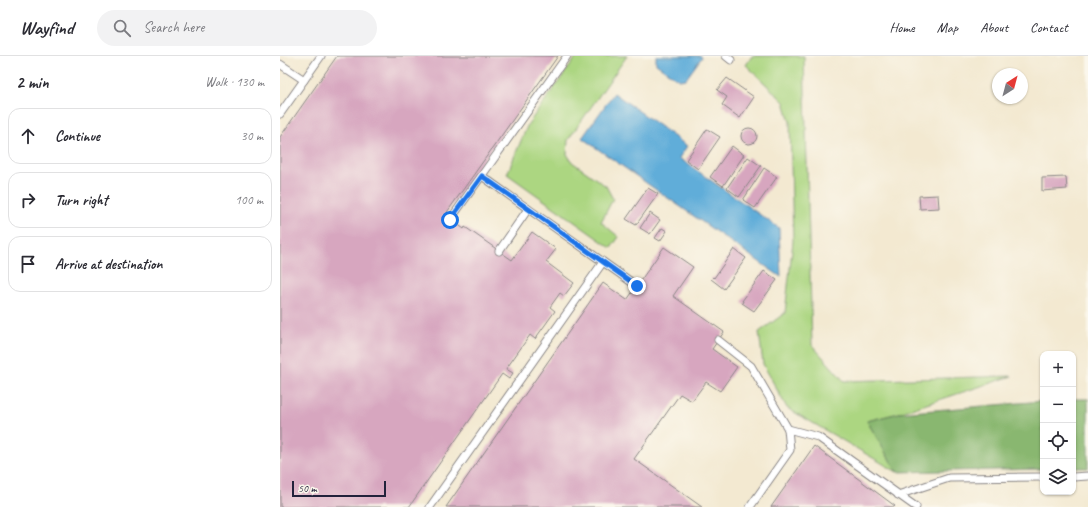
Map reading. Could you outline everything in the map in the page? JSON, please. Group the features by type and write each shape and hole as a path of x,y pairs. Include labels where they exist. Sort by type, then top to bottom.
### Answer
{"lane":[{"path":"280,114 321,56"},
{"path":"450,220 567,56"},
{"path":"280,64 304,80"},
{"path":"482,176 637,286"},
{"path":"499,251 528,209"},
{"path":"430,507 603,262"},
{"path":"718,340 751,366 788,429 790,450 750,507"},
{"path":"788,429 818,438 916,507"},
{"path":"1076,477 1088,476"},
{"path":"898,494 949,478 1040,477"}],"green space":[{"path":"577,56 627,56 568,140 567,154 572,162 606,186 613,199 601,222 619,237 611,248 507,174 528,124"},
{"path":"752,56 804,56 812,345 844,381 1012,376 899,413 867,421 897,472 787,408 763,364 759,332 785,313 793,241 790,122 784,102 746,65"},
{"path":"1076,399 1088,399 1088,468 1076,468"},
{"path":"1040,401 1040,469 897,472 867,421 899,413"}],"water":[{"path":"656,56 702,57 686,79 679,80 656,64"},
{"path":"614,93 687,146 679,158 779,228 781,277 582,138"}],"building":[{"path":"337,56 558,56 445,215 512,260 532,232 556,249 546,262 574,283 564,296 560,293 550,307 555,311 535,339 530,335 506,369 513,373 509,379 502,374 409,507 280,507 280,137"},
{"path":"727,78 754,97 740,118 722,105 727,97 717,90"},
{"path":"749,128 755,130 757,136 755,142 749,144 743,142 741,136 743,130"},
{"path":"707,129 720,137 698,169 686,160"},
{"path":"732,146 744,155 723,186 710,177"},
{"path":"748,157 761,166 739,197 727,188"},
{"path":"764,168 777,177 755,208 743,200"},
{"path":"1066,177 1067,189 1042,191 1042,178"},
{"path":"648,188 658,194 636,225 626,219"},
{"path":"938,195 939,208 920,209 919,196"},
{"path":"650,213 660,220 650,234 640,228"},
{"path":"662,228 667,231 660,241 655,238"},
{"path":"664,247 693,267 673,296 724,332 712,349 737,367 720,391 706,382 692,401 680,394 634,459 702,507 446,507 603,283 627,300"},
{"path":"734,249 746,258 724,289 711,279 713,277 714,278"},
{"path":"764,271 777,280 754,311 742,303 742,301"},
{"path":"814,446 895,506 771,507"}],"route":[{"path":"450,220 482,176 637,286"}]}
